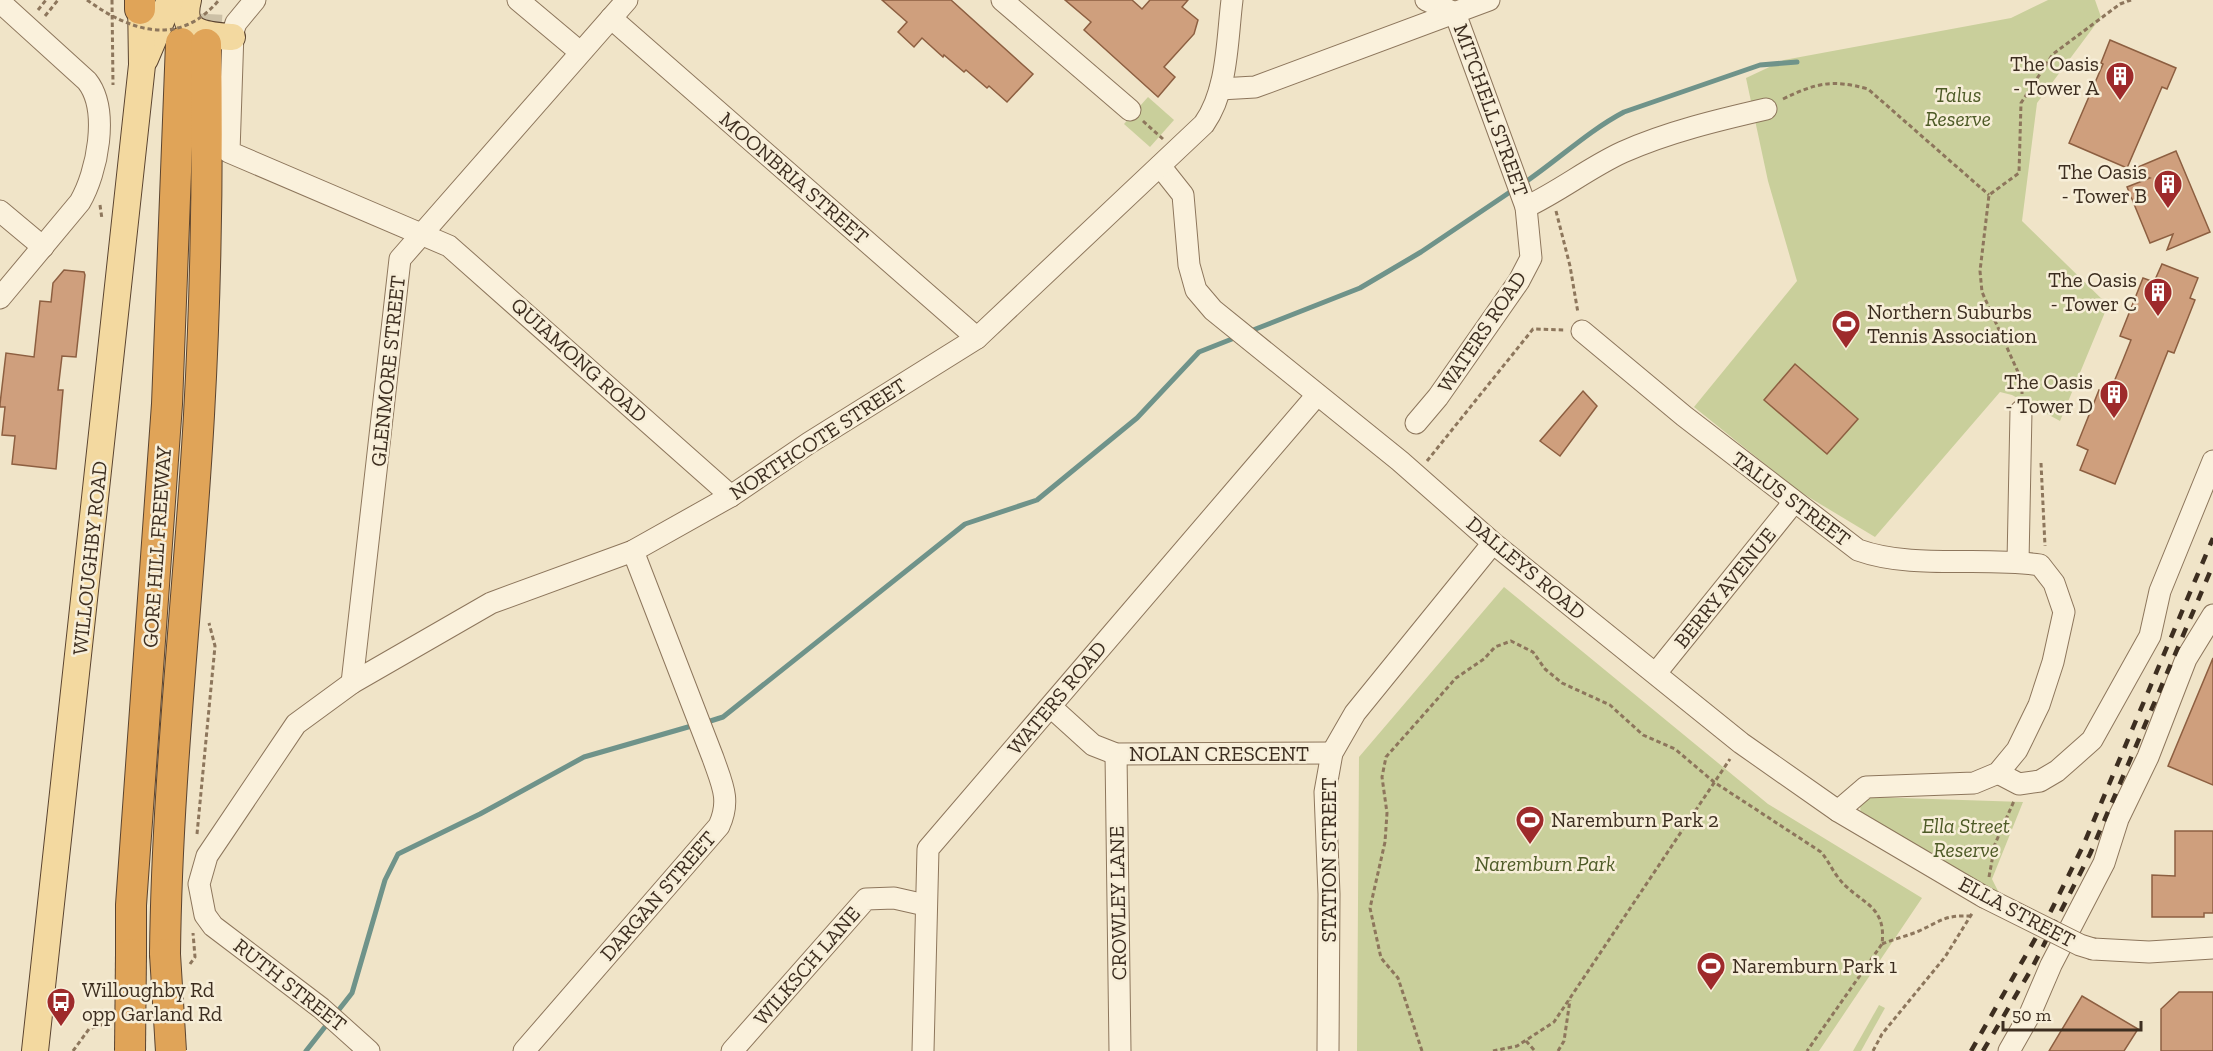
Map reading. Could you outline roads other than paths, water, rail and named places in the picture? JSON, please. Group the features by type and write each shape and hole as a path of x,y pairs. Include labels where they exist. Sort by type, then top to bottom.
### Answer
{"highway":[{"name":"GORE HILL FREEWAY","path":"171,1051 165,954 171,792 199,417 208,175 206,42"},
{"name":"GORE HILL FREEWAY","path":"130,1051 131,905 167,404 206,42"}],"main road":[{"name":"WILLOUGHBY ROAD","path":"142,65 170,0"},
{"path":"188,0 186,15 195,31 203,34 206,42"},
{"name":"WILLOUGHBY ROAD","path":"35,1051 142,65 140,3"}],"street":[{"path":"206,42 236,23 255,0"},
{"path":"518,0 579,52"},
{"name":"GLENMORE STREET","path":"352,683 400,259 579,52 627,0"},
{"path":"1002,0 1130,110"},
{"path":"1232,0 1220,89 1255,87 1455,14 1486,0"},
{"path":"1426,0 1455,14"},
{"path":"0,2 87,81 94,90 98,104 95,167 90,185 80,202 0,298"},
{"name":"MITCHELL STREET","path":"1455,14 1526,207"},
{"name":"MOONBRIA STREET","path":"611,18 977,338"},
{"name":"QUIAMONG ROAD","path":"206,42 229,152 449,246 731,496"},
{"name":"NORTHCOTE STREET","path":"208,921 199,884 207,856 296,724 352,683 491,603 633,551 731,496 809,443 977,338 1204,124 1214,109 1220,89"},
{"path":"1526,207 1552,195 1623,152 1700,125 1766,109"},
{"name":"DALLEYS ROAD","path":"1160,166 1183,195 1189,265 1196,290 1213,310 1416,475 1493,543 1741,742 1838,810"},
{"name":"WATERS ROAD","path":"1416,423 1438,397 1519,281 1531,258 1526,207"},
{"path":"0,211 43,248"},
{"name":"TALUS STREET","path":"1582,331 1684,416 1858,550 1882,559 2018,562 2040,565 2054,584 2064,612 2053,662 2039,705 2017,750 1998,773"},
{"name":"WATERS ROAD","path":"923,1051 928,849 1317,394"},
{"path":"2018,562 2021,411"},
{"path":"1838,810 1866,787 1974,783 1998,773 2019,784 2040,781 2057,771 2092,740 2150,636 2160,591 2213,461"},
{"name":"BERRY AVENUE","path":"1656,673 1794,502"},
{"name":"STATION STREET","path":"1328,1051 1329,894 1325,792 1332,753 1355,713 1493,543"},
{"name":"DARGAN STREET","path":"524,1051 708,840 726,811 725,791 633,551"},
{"path":"2009,1051 2030,1014 2051,965 2104,863 2118,819 2148,757 2186,659 2213,615"},
{"name":"NOLAN CRESCENT","path":"1051,707 1093,745 1116,754 1332,753"},
{"name":"CROWLEY LANE","path":"1116,754 1120,1051"},
{"name":"ELLA STREET","path":"1838,810 1981,898 2080,945 2093,949 2149,952 2213,948"},
{"name":"WILKSCH LANE","path":"732,1051 866,899 894,898 926,905"},
{"name":"RUTH STREET","path":"208,921 321,1008 369,1051"}],"waterway":[{"path":"1524,183 1598,128 1624,112 1760,65 1797,62"},
{"path":"1248,332 1360,288 1421,252 1513,190"},
{"path":"704,723 723,717 965,524 1037,500 1137,418 1199,352 1237,337"},
{"path":"334,1016 352,993 385,880 398,854 480,814 584,757 695,725"},
{"path":"306,1051 328,1023"}],"tunnel":[{"path":"206,44 208,0"}],"railway":[{"path":"1971,1051 2050,913 2083,846 2213,538"},
{"path":"1983,1051 2032,968 2090,854 2213,565"}],"place":[{"name":"The Oasis - Tower A","path":"2120,102"},
{"name":"The Oasis - Tower B","path":"2168,210"},
{"name":"The Oasis - Tower C","path":"2158,318"},
{"name":"Northern Suburbs Tennis Association","path":"1846,350"},
{"name":"The Oasis - Tower D","path":"2114,420"},
{"name":"Naremburn Park 2","path":"1530,846"},
{"name":"Naremburn Park 1","path":"1711,992"},
{"name":"Willoughby Rd opp Garland Rd","path":"61,1028"}],"park label":[{"name":"Talus Reserve","path":"1958,107"},
{"name":"Ella Street Reserve","path":"1966,838"},
{"name":"Naremburn Park","path":"1545,864"}]}
